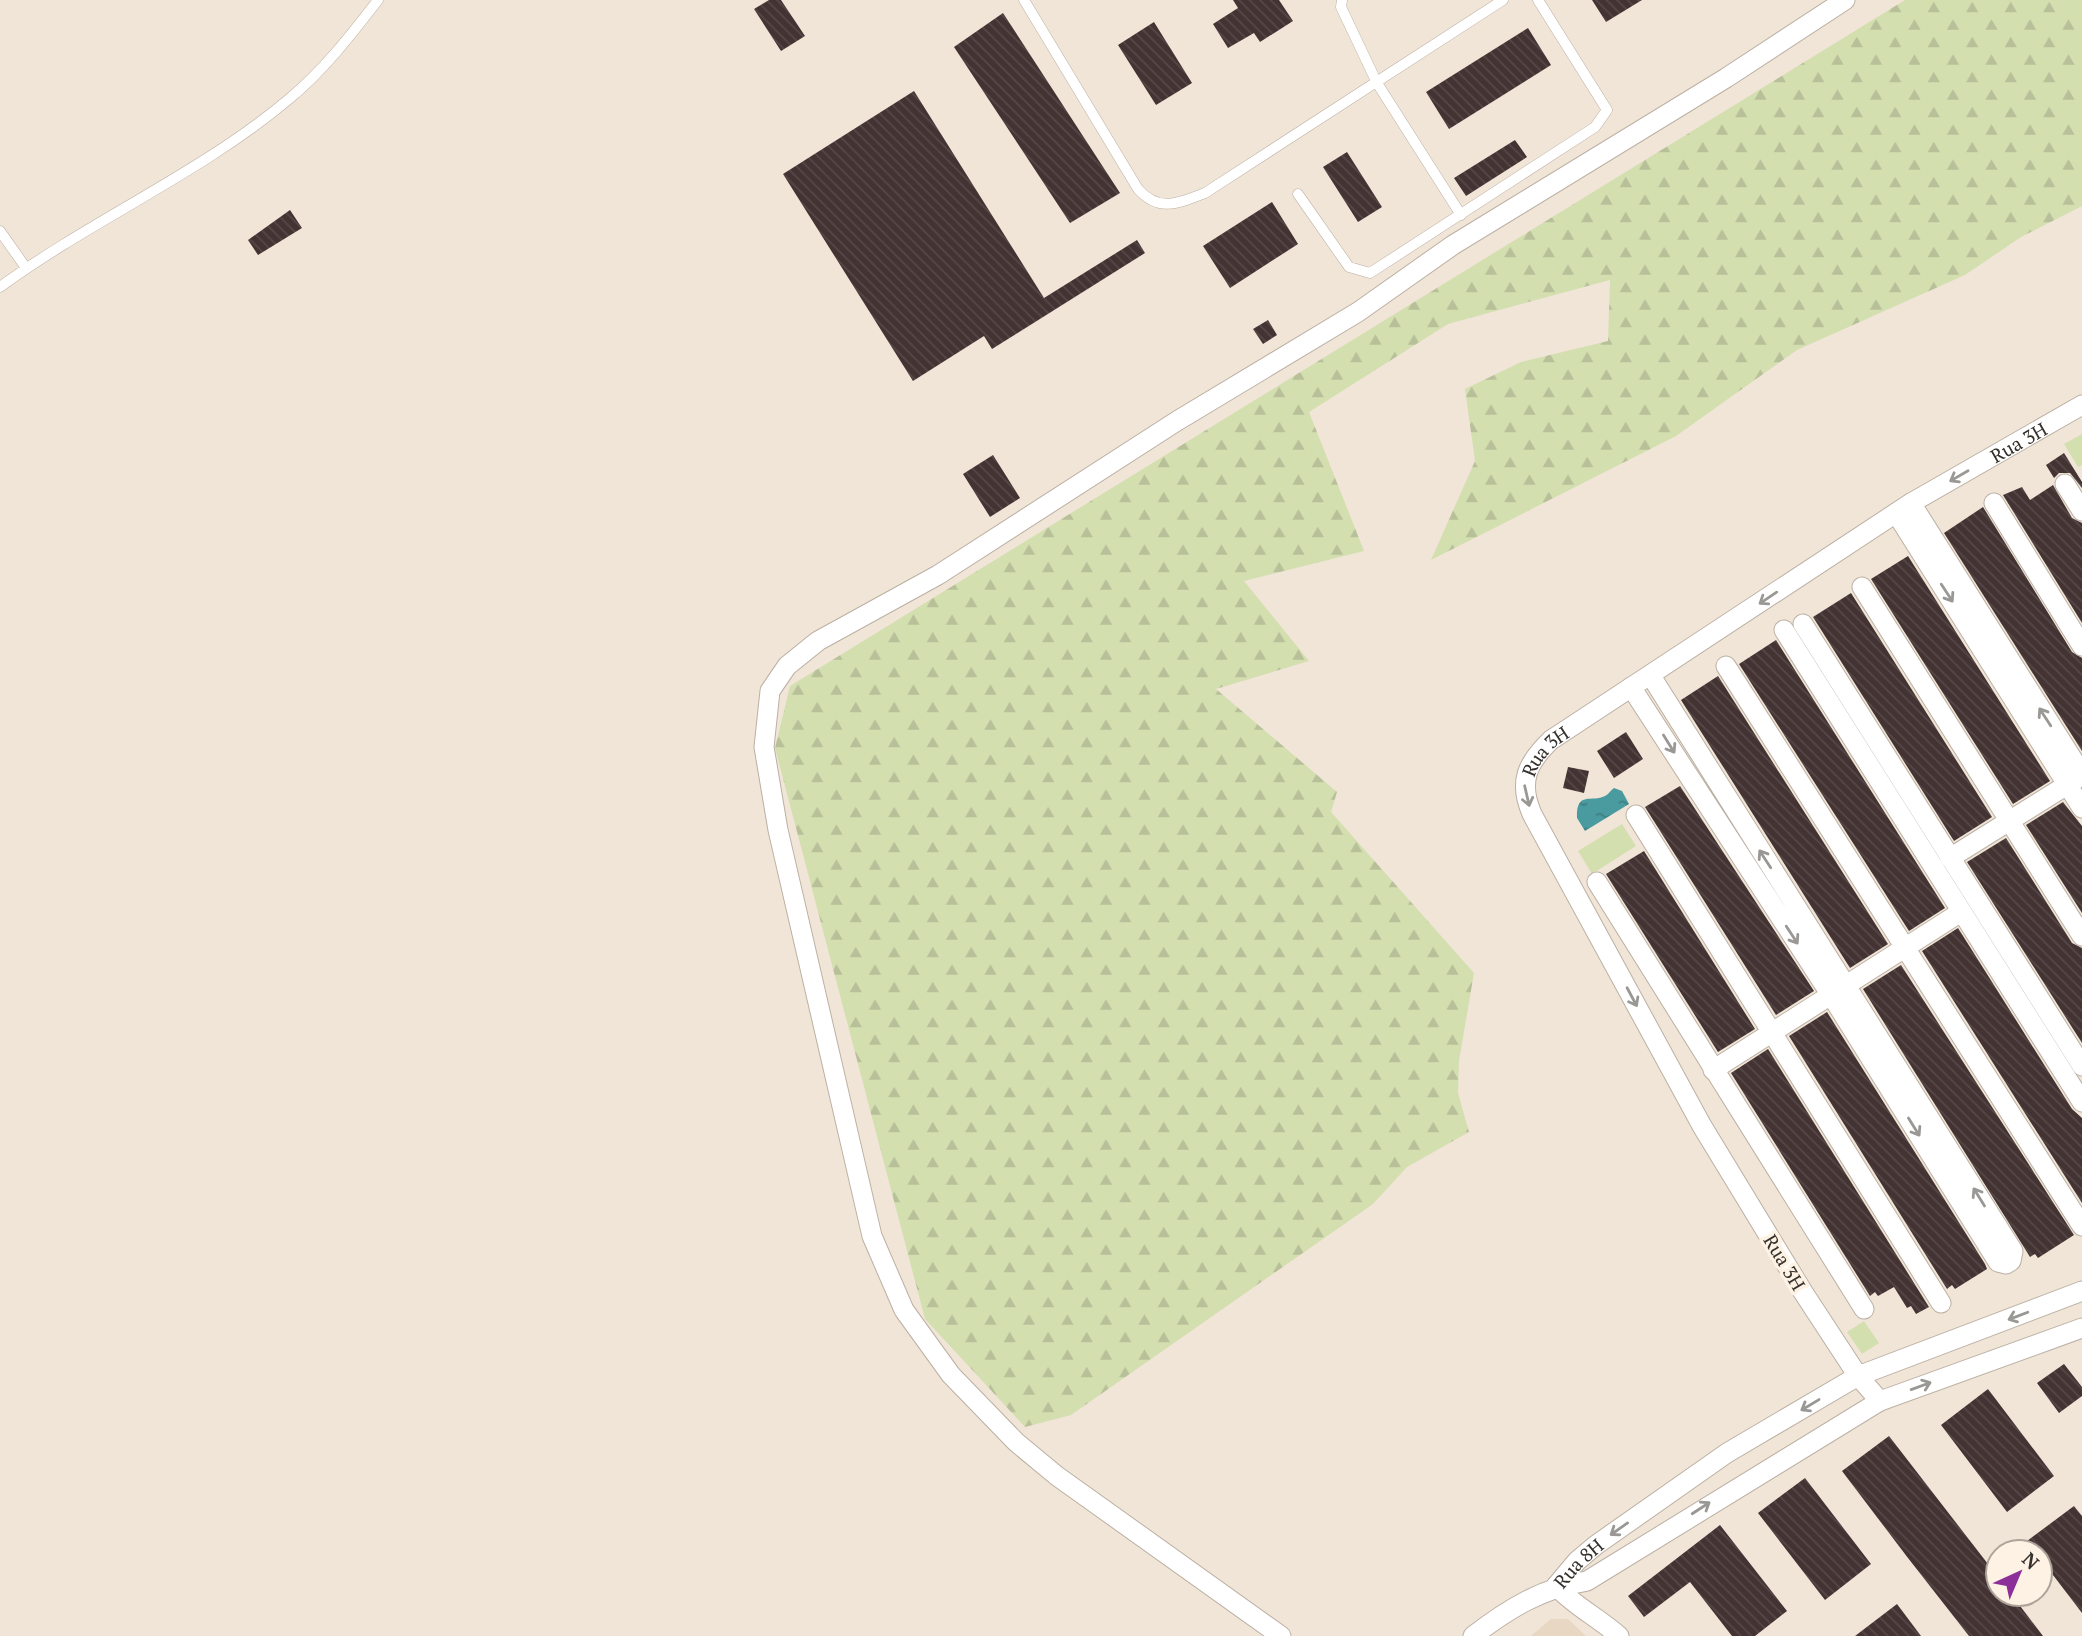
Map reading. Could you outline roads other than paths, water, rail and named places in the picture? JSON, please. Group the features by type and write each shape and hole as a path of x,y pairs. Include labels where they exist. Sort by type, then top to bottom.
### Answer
{"street":[{"path":"1281,1636 1058,1476 1016,1442 951,1375 904,1310 872,1236 778,830 764,747 770,691 787,666 818,641 938,575 1178,421 1358,312 1454,244 1726,78 1844,0"},
{"name":"Rua 3H","path":"1880,1401 1858,1376 1803,1292 1683,1093 1524,797 1524,778 1537,753 1551,740 1903,508 2082,405"},
{"path":"2065,484 2082,511"},
{"path":"1994,503 2082,646"},
{"path":"1903,508 2077,778 2082,808"},
{"path":"1862,587 2082,936"},
{"path":"2082,1066 1950,858 1793,627 1961,912 2082,1102"},
{"path":"1726,666 2082,1226"},
{"path":"1631,687 1838,990 2013,1251 2011,1261 2006,1264 1998,1262 1838,990 1651,676"},
{"path":"1950,858 2077,778"},
{"path":"1636,815 1941,1303"},
{"path":"1597,882 1864,1309"},
{"path":"1713,1070 1961,912"},
{"name":"Rua 8H","path":"1556,1586 1577,1561 1596,1545 1727,1453 1858,1376 2082,1292"},
{"name":"Rua 8H","path":"1556,1586 1587,1581 1880,1401 2082,1328"},
{"path":"1473,1636 1512,1608 1556,1586 1569,1601 1583,1607 1619,1636"}],"lane":[{"path":"0,287 26,268 166,184 258,123 326,64 378,0"},
{"path":"1024,0 1138,190 1155,203 1169,206 1205,193 1503,0"},
{"path":"1342,0 1341,7 1377,83 1461,215"},
{"path":"1298,194 1349,267 1361,273 1370,273 1595,127 1606,110 1538,0"},
{"path":"0,231 26,268"}],"water":[{"path":"1614,788 1622,791 1629,804 1585,831 1577,818 1579,804 1586,799 1605,796"}]}
